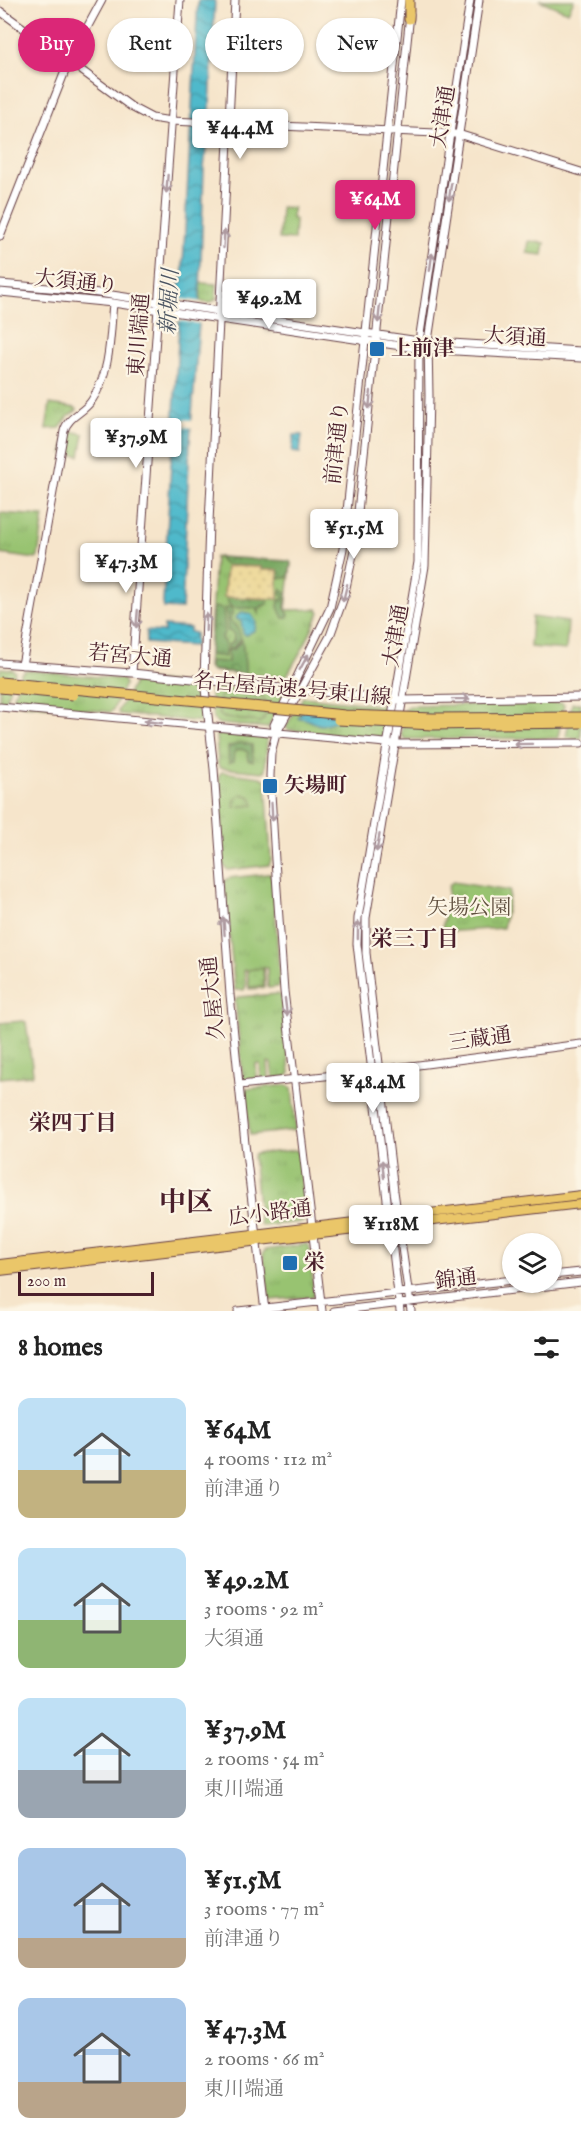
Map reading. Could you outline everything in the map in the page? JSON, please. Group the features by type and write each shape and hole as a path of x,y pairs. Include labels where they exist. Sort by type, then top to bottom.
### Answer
{"highway":[{"name":"名古屋高速2号東山線","path":"0,682 345,715 433,718 581,717"},
{"name":"名古屋高速2号東山線","path":"0,688 386,724 581,723"}],"main road":[{"name":"広小路通","path":"394,1222 581,1195"},
{"name":"広小路通","path":"0,1271 311,1231 581,1204"},
{"name":"広小路通","path":"0,1264 257,1239"}],"street":[{"path":"92,18 102,0"},
{"name":"東川端通","path":"132,673 145,518 180,0"},
{"name":"久屋大通","path":"235,0 209,522 204,680 211,728 225,941 265,1310"},
{"name":"前津通り","path":"276,734 274,725 324,622 336,586 343,549 401,0"},
{"name":"大津通","path":"399,1307 394,1222 376,1070 366,953 366,926 399,700 425,566 425,349 428,341 471,0"},
{"name":"大津通","path":"425,349 419,341 479,0"},
{"name":"前津通り","path":"276,734 330,636 342,605 350,573 399,130 409,7"},
{"path":"0,11 18,24"},
{"path":"0,236 65,72"},
{"path":"84,72 142,113 160,120 454,134 581,172"},
{"name":"大須通り","path":"0,284 85,291 158,306"},
{"name":"大須通り","path":"0,292 158,306 220,315"},
{"path":"22,665 64,431 69,420 91,403 102,381 108,354 113,303"},
{"path":"220,315 367,332 377,338"},
{"path":"220,315 366,341 377,338"},
{"name":"大須通","path":"377,338 581,351"},
{"name":"大須通","path":"377,338 425,349 581,358"},
{"name":"若宮大通","path":"0,663 132,673 399,700 581,697"},
{"path":"0,707 392,744 581,743"},
{"path":"276,734 271,753 271,788 284,991 322,1311"},
{"name":"三蔵通","path":"240,1084 295,1080 581,1044"},
{"name":"大津通","path":"394,1222 411,1311"},
{"path":"562,1274 581,1272"},
{"name":"錦通","path":"238,1311 265,1310 502,1281"},
{"name":"錦通","path":"334,1311 399,1307 410,1302 581,1282"}],"green space":[{"path":"539,0 574,0 568,12"},
{"path":"281,207 293,208 294,240 279,239"},
{"path":"529,241 545,243 543,255 527,253"},
{"path":"200,283 217,284 216,299 210,303 200,302"},
{"path":"50,404 77,410 60,428 46,429"},
{"path":"67,430 84,434 80,456 63,453"},
{"path":"0,513 44,516 36,559 0,554"},
{"path":"215,557 291,563 286,609 318,609 320,612 286,677 211,671 208,668"},
{"path":"218,557 289,561 291,563 289,576 278,578 261,570 261,567 226,566"},
{"path":"282,589 287,593 285,608 289,615 287,618 283,618 278,607 279,600 283,600 283,595 280,594"},
{"path":"227,597 269,598 268,604 259,609 259,616 256,608 233,607"},
{"path":"213,607 223,609 225,631 221,638 225,644 225,657 209,655"},
{"path":"226,608 233,610 230,620 238,629 241,638 233,648 228,649 234,637 233,633 228,631"},
{"path":"532,617 568,622 566,650 530,647"},
{"path":"242,640 245,674 210,670 209,661 228,662 228,650 233,650"},
{"path":"0,668 12,669 15,672 5,703 0,702"},
{"path":"26,670 119,679 125,684 110,712 15,703 13,699 21,673"},
{"path":"136,679 200,685 203,722 119,714 118,711"},
{"path":"212,687 283,694 284,697 268,728 219,724 213,719 210,691"},
{"path":"227,692 263,697 267,703 264,719 260,722 224,718 219,714 220,697"},
{"path":"303,697 388,706 390,708 385,736 369,738 288,730 286,727"},
{"path":"562,703 564,705 558,738 405,739 401,735 405,708 408,706"},
{"path":"572,703 581,703 581,738 566,737"},
{"path":"216,735 265,738 267,741 265,771 220,768"},
{"path":"240,743 252,745 253,761 249,761 248,752 241,749 234,752 233,762 229,763 228,747"},
{"path":"222,772 261,777 266,780 271,860 269,865 228,870 224,866 219,775"},
{"path":"242,794 251,797 254,805 234,807 235,799"},
{"path":"270,874 273,879 280,984 277,987 268,988 267,968 264,968 265,988 249,989 247,970 244,970 246,986 244,990 235,990 224,883 229,878"},
{"name":"矢場公園","path":"453,882 510,891 503,928 443,932 449,885"},
{"path":"263,968 264,986 249,987 247,970"},
{"path":"278,994 282,1000 290,1073 286,1077 273,1078 271,1063 268,1062 269,1078 261,1079 260,1064 256,1064 257,1079 246,1080 243,1077 235,1000 238,997"},
{"path":"26,1022 33,1073 32,1075 0,1078 0,1023"},
{"path":"287,1085 292,1088 296,1130 250,1135 246,1089"},
{"path":"295,1150 299,1152 306,1219 303,1222 262,1226 253,1156"},
{"path":"307,1244 310,1249 314,1295 270,1300 263,1254 265,1250"}],"sand":[{"path":"226,566 278,570 278,599 224,597"}],"water":[{"name":"新堀川","path":"198,0 215,0 214,18 205,18 205,72 212,72 204,168 199,324 190,441 182,609 164,608 163,603 181,290 179,283 182,283"},
{"path":"294,435 302,435 300,453 292,452"},
{"path":"242,612 251,614 256,622 255,630 246,635 243,633 241,621 235,618"},
{"path":"164,626 190,628 190,632 195,633 195,646 146,643 146,631 164,632"},
{"path":"321,704 350,713 364,708 370,711 322,725 298,718 303,709 312,709"}],"pier":[{"path":"177,298 202,302 202,324 175,320"},
{"path":"172,419 194,420 194,428 171,426"}],"place":[{"name":"上前津","path":"377,349"},
{"name":"矢場町","path":"270,786"},
{"name":"栄","path":"290,1263"}],"district":[{"name":"栄三丁目","path":"415,940"},
{"name":"栄四丁目","path":"73,1124"},
{"name":"中区","path":"186,1204"}]}
